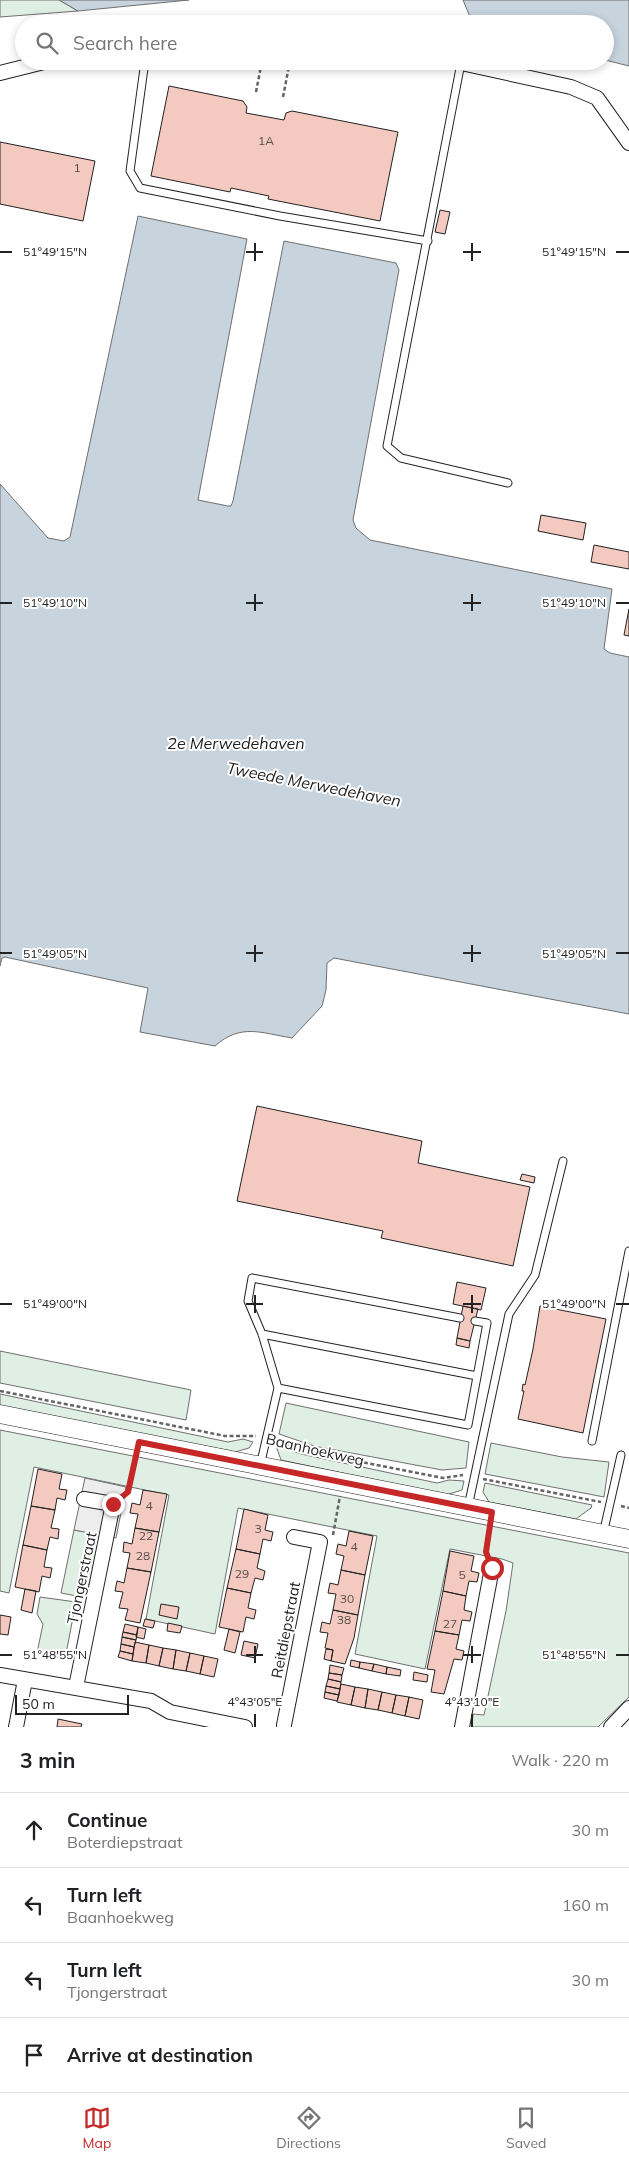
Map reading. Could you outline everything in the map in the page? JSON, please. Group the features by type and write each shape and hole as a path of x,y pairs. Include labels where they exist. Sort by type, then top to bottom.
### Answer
{"street":[{"path":"0,73 15,69"},
{"path":"493,70 571,87 597,98 629,143"},
{"name":"Baanhoekweg","path":"0,1414 629,1540"},
{"path":"84,1499 113,1504"},
{"name":"Tjongerstraat","path":"76,1687 113,1504"},
{"path":"294,1537 320,1542"},
{"name":"Reitdiepstraat","path":"286,1726 320,1542"},
{"path":"462,1727 492,1568"},
{"path":"0,1675 151,1701 170,1712 217,1724 245,1727"},
{"path":"16,1727 25,1680"},
{"path":"611,1727 629,1708"}],"lane":[{"path":"144,70 130,171 140,188 280,216 428,241"},
{"path":"456,70 428,241 387,446 401,458 508,483"},
{"path":"468,1507 508,1314 535,1275 563,1161"},
{"path":"592,1442 629,1251"},
{"path":"260,1466 278,1388 262,1334 248,1300 252,1278 460,1318"},
{"path":"278,1388 468,1424 487,1323 475,1321"},
{"path":"262,1334 477,1376"},
{"path":"603,1534 621,1455"}],"path":[{"path":"256,92 260,70"},
{"path":"283,97 288,70"},
{"name":"Baanhoekweg","path":"0,1391 225,1436 247,1435 268,1438 306,1451 443,1478 459,1474 629,1508"},
{"path":"113,1504 128,1492 139,1442"},
{"path":"320,1542 333,1535 342,1482"},
{"path":"492,1512 486,1552 492,1568"}],"green space":[{"path":"0,0 59,0 78,11 15,15 0,17"},
{"path":"0,1351 191,1390 186,1420 0,1383"},
{"path":"0,1394 228,1442 243,1439 253,1442 249,1448 235,1452 0,1407"},
{"path":"286,1403 469,1442 466,1468 442,1470 314,1446 279,1434"},
{"path":"0,1430 629,1553 629,1697 598,1727 472,1727 473,1714 484,1715 506,1611 513,1563 502,1559 450,1549 425,1669 355,1654 377,1536 238,1508 215,1634 146,1619 169,1495 34,1467 9,1593 0,1591"},
{"path":"491,1443 562,1457 609,1462 604,1497 485,1474"},
{"path":"276,1446 301,1454 437,1483 449,1480 464,1481 462,1490 446,1495 281,1460"},
{"path":"485,1483 592,1505 591,1508 576,1519 489,1502 483,1492"},
{"path":"74,1530 96,1534 100,1539 91,1585 84,1583 82,1597 61,1593"},
{"path":"40,1597 76,1602 65,1659 37,1653 43,1624 37,1614"}],"shaded area":[{"path":"85,1478 126,1487 116,1538 74,1530"}],"water":[{"path":"59,0 189,0 78,11"},
{"path":"463,0 629,0 629,66 614,62 614,15 469,15"},
{"name":"2e Merwedehaven","path":"138,216 247,239 198,500 228,506 231,506 233,501 284,241 396,263 399,270 353,520 356,528 370,540 612,589 604,649 610,653 629,657 629,1014 334,958 327,963 326,990 322,1006 292,1038 261,1032 243,1032 234,1034 215,1046 140,1032 148,988 5,957 2,958 0,966 0,484 48,538 64,541 70,537"}],"building":[{"path":"169,86 243,101 247,107 246,113 284,120 286,113 292,111 398,132 380,221 268,199 269,196 231,188 230,192 151,176"},
{"path":"0,142 95,161 83,221 0,204"},
{"path":"440,210 450,212 445,234 435,232"},
{"path":"541,515 586,523 583,540 538,531"},
{"path":"594,545 629,552 629,569 591,562"},
{"path":"629,609 629,636 624,635"},
{"path":"257,1106 422,1141 418,1163 530,1187 513,1266 381,1238 383,1231 237,1201"},
{"path":"522,1174 535,1177 534,1183 520,1180"},
{"path":"457,1282 486,1288 481,1310 453,1304"},
{"path":"463,1306 478,1309 470,1341 457,1338"},
{"path":"540,1306 606,1319 583,1433 518,1419 524,1391 522,1391 523,1384 525,1385 533,1349"},
{"path":"457,1338 470,1341 469,1348 456,1345"},
{"path":"38,1469 62,1474 59,1489 67,1490 65,1500 57,1498 55,1510 31,1506"},
{"path":"143,1490 167,1494 159,1532 135,1528 138,1514 130,1513 132,1503 140,1505"},
{"path":"31,1506 55,1510 51,1528 59,1529 58,1539 50,1537 47,1550 23,1545"},
{"path":"244,1509 268,1515 265,1530 273,1532 271,1541 263,1539 260,1554 236,1549"},
{"path":"135,1528 159,1532 151,1572 127,1568 130,1553 123,1552 124,1542 132,1544"},
{"path":"349,1531 373,1536 365,1575 341,1570 344,1556 336,1554 338,1544 346,1546"},
{"path":"23,1545 47,1550 44,1567 52,1568 50,1578 42,1576 39,1592 15,1587"},
{"path":"236,1549 260,1554 257,1568 265,1571 263,1580 255,1578 251,1593 227,1588"},
{"path":"450,1551 474,1556 471,1571 479,1573 477,1582 469,1581 466,1596 443,1591"},
{"path":"127,1568 151,1572 140,1623 125,1620 128,1609 119,1608 123,1592 115,1591 117,1581 124,1583"},
{"path":"341,1570 365,1575 358,1615 333,1610 336,1594 328,1593 330,1583 338,1585"},
{"path":"227,1588 251,1593 248,1608 256,1610 254,1619 246,1617 243,1632 219,1627"},
{"path":"25,1589 36,1591 32,1613 21,1610"},
{"path":"443,1591 466,1596 464,1610 472,1612 470,1621 462,1620 459,1635 435,1631"},
{"path":"161,1604 179,1607 177,1619 159,1615"},
{"path":"333,1610 358,1615 354,1638 345,1664 331,1661 333,1650 325,1648 328,1633 320,1632 322,1622 330,1624"},
{"path":"0,1615 11,1617 8,1635 0,1634"},
{"path":"145,1619 155,1621 153,1628 143,1626"},
{"path":"168,1623 182,1626 180,1633 167,1631"},
{"path":"125,1624 138,1627 137,1635 123,1632"},
{"path":"138,1627 146,1629 144,1639 136,1637"},
{"path":"229,1629 240,1632 235,1653 224,1650"},
{"path":"435,1631 459,1635 456,1649 464,1651 462,1660 454,1659 444,1694 431,1692 435,1670 427,1669"},
{"path":"123,1632 137,1635 136,1640 122,1637"},
{"path":"122,1637 136,1640 134,1647 121,1644"},
{"path":"244,1641 258,1644 255,1658 241,1655"},
{"path":"135,1642 149,1645 146,1663 132,1661"},
{"path":"121,1644 134,1647 133,1654 120,1651"},
{"path":"149,1645 163,1648 159,1666 146,1663"},
{"path":"163,1648 176,1650 173,1669 159,1666"},
{"path":"326,1649 333,1650 331,1661 324,1659"},
{"path":"176,1650 190,1653 186,1671 173,1669"},
{"path":"120,1651 133,1654 132,1661 118,1657"},
{"path":"190,1653 204,1656 200,1674 186,1671"},
{"path":"204,1656 218,1659 214,1677 200,1674"},
{"path":"351,1660 360,1662 359,1668 350,1666"},
{"path":"360,1662 374,1664 372,1671 359,1668"},
{"path":"374,1664 387,1667 386,1674 372,1671"},
{"path":"330,1665 344,1668 342,1675 329,1673"},
{"path":"387,1667 401,1670 400,1676 386,1674"},
{"path":"414,1672 428,1675 427,1682 413,1680"},
{"path":"329,1673 342,1675 341,1682 328,1679"},
{"path":"328,1679 341,1682 340,1689 326,1686"},
{"path":"341,1684 355,1687 351,1705 337,1702"},
{"path":"326,1686 340,1689 339,1695 325,1692"},
{"path":"355,1687 368,1689 365,1708 351,1705"},
{"path":"368,1689 382,1692 378,1710 365,1708"},
{"path":"325,1692 339,1695 337,1701 324,1698"},
{"path":"382,1692 396,1695 392,1713 378,1710"},
{"path":"396,1695 409,1697 405,1716 392,1713"},
{"path":"409,1697 423,1700 419,1719 405,1716"},
{"path":"58,1719 82,1724 81,1727 57,1727"}],"route":[{"path":"113,1504 128,1492 139,1442 492,1512 486,1552 492,1568"}],"water label":[{"name":"Tweede Merwedehaven","path":"314,784"}]}
